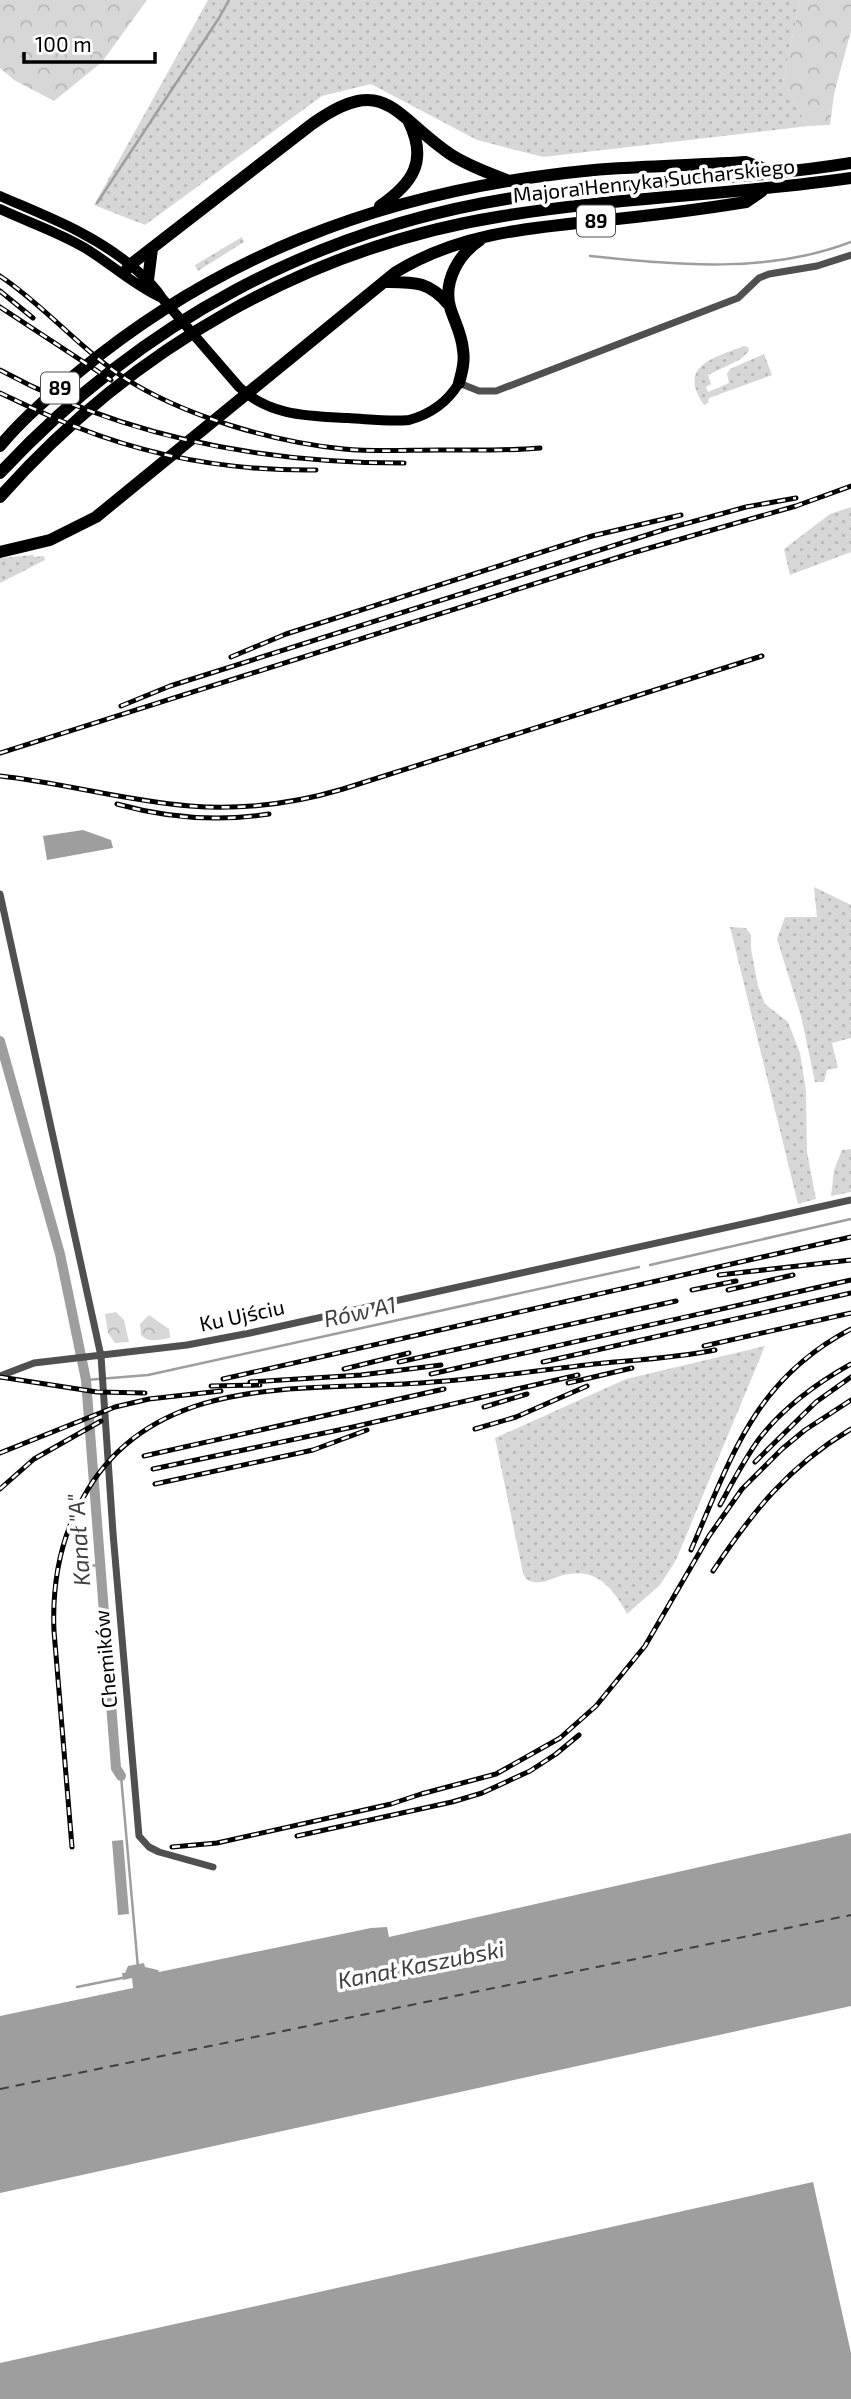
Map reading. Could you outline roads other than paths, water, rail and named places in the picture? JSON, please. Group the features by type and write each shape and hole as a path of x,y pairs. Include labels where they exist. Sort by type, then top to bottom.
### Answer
{"highway":[{"path":"127,269 312,124 338,107 356,100 373,100 393,107 448,153 509,181"},
{"path":"371,212 399,192 416,167 417,145 407,119"},
{"name":"89","path":"2,443 100,354 194,291 292,241 371,212 509,181 577,172 746,162 774,173"},
{"name":"Majora Henryka Sucharskiego","path":"0,473 59,414 109,371 167,329 255,279 318,251 375,230 449,210 551,193 774,173 851,163"},
{"name":"Majora Henryka Sucharskiego","path":"0,497 41,452 108,392 170,346 274,288 335,261 442,228 549,209 766,189 851,178"},
{"name":"89","path":"0,552 29,547 74,530 96,517 396,272 436,251 486,236 746,202 766,189"},
{"path":"459,383 464,349 450,306 448,290 457,264 471,246 486,236"},
{"path":"148,280 152,249"},
{"path":"384,282 424,285 435,290 450,306"}],"main road":[{"path":"0,195 96,239 116,252 127,269 150,293 162,298"},
{"path":"0,209 148,280 244,392 263,404 286,413 409,420 440,406 459,383"}],"street":[{"path":"459,383 479,391 496,390 738,298 750,285 769,274 817,266 851,255"},
{"path":"0,894 101,1356"},
{"name":"Ku Ujściu","path":"0,1376 34,1363 191,1345 250,1333 851,1200"},
{"name":"Chemików","path":"101,1356 139,1836 149,1847 159,1852 213,1867"}],"water":[{"path":"83,830 111,840 113,848 47,860 43,836"},
{"name":"Kanał Kaszubski","path":"851,1833 851,2006 0,2193 0,2016 133,1988 132,1978 123,1980 122,1973 125,1973 128,1966 144,1963 145,1967 159,1972 371,1928 387,1927 389,1937"},
{"path":"123,1840 129,1914 118,1915 112,1841"},
{"path":"813,2182 851,2353 851,2399 0,2399 0,2363"}],"waterway":[{"path":"97,203 229,0"},
{"path":"590,256 689,264 755,263 820,252 851,242"},
{"name":"Kanał \"A\"","path":"0,1041 60,1254 86,1380 116,1768 121,1776"},
{"name":"Rów A1","path":"650,1265 851,1219"},
{"name":"Rów A1","path":"86,1380 148,1375 639,1267"},
{"path":"87,1566 101,1565"},
{"name":"Kanał \"A\"","path":"121,1776 138,1968"},
{"path":"77,1987 122,1978"}],"railway":[{"path":"0,276 123,377 173,404 229,425 288,440 356,450 540,448"},
{"path":"0,291 33,318"},
{"path":"0,307 111,380"},
{"path":"0,370 47,394 96,413 196,442 299,458 404,463"},
{"path":"0,393 79,428 166,455 225,465 316,470"},
{"path":"0,753 632,553 796,506 851,486"},
{"path":"121,706 170,686 666,529 746,507 796,498"},
{"path":"231,657 286,634 592,536 681,515"},
{"path":"0,776 190,806 229,807 286,802 343,789 762,656"},
{"path":"117,804 155,813 192,817 230,818 269,814"},
{"path":"223,1379 851,1237"},
{"path":"719,1275 851,1260"},
{"path":"728,1290 793,1275"},
{"path":"431,1374 851,1280"},
{"path":"692,1290 736,1281"},
{"path":"543,1362 851,1293"},
{"path":"399,1362 676,1301"},
{"path":"704,1346 851,1313"},
{"path":"691,1550 734,1452 750,1423 791,1372 818,1349 851,1329"},
{"path":"72,1847 54,1631 54,1596 59,1562 68,1529 83,1498 112,1457 147,1428 188,1409 232,1397 279,1390 443,1381 715,1350"},
{"path":"344,1369 409,1353"},
{"path":"720,1505 748,1455 768,1428 801,1397 851,1364"},
{"path":"250,1382 361,1375 441,1365"},
{"path":"568,1383 632,1368"},
{"path":"153,1469 353,1427 578,1375"},
{"path":"0,1377 97,1392 145,1393"},
{"path":"755,1462 816,1402 851,1377"},
{"path":"211,1386 260,1385"},
{"path":"475,1429 516,1417 587,1386"},
{"path":"144,1456 444,1389"},
{"path":"0,1453 115,1407 149,1399 221,1391"},
{"path":"484,1407 527,1394"},
{"path":"172,1847 217,1843 391,1804 496,1774 560,1738 596,1706 645,1646 709,1536 742,1489 805,1430 851,1400"},
{"path":"0,1489 34,1459 101,1421"},
{"path":"713,1571 773,1492 808,1459 851,1429"},
{"path":"155,1484 313,1450 367,1430"},
{"path":"297,1836 482,1793 530,1771 579,1735"}]}
